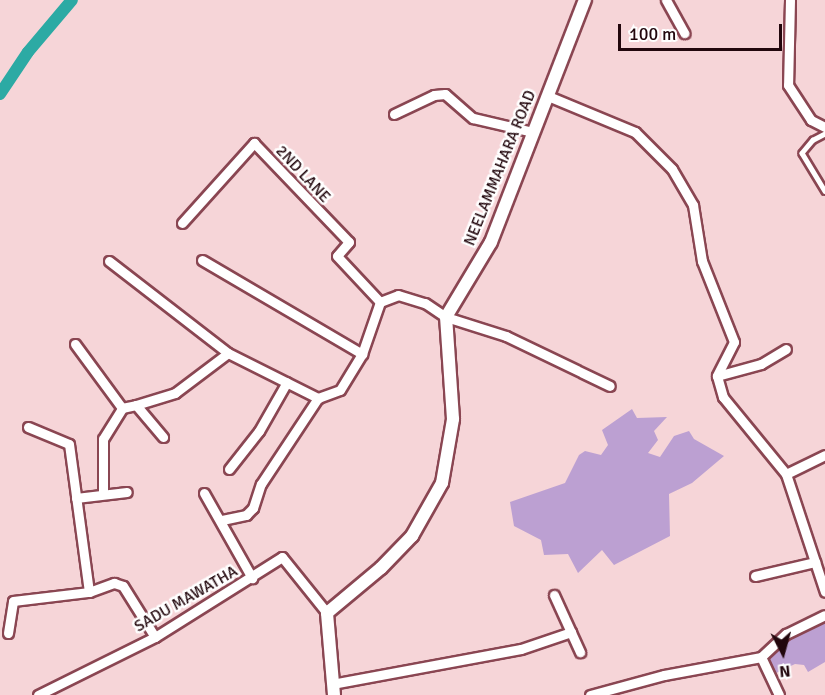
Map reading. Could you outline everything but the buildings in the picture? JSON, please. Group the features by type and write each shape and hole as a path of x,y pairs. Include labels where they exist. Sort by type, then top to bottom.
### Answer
{"street":[{"name":"NEELAMMAHARA ROAD","path":"446,316 491,242 585,0"},
{"path":"666,0 684,33"},
{"path":"790,0 788,85 811,120 825,127"},
{"path":"394,114 434,95 445,94 473,118 533,132"},
{"path":"548,96 635,132 672,169 693,205 702,261 734,342 717,376 723,397 786,474 825,591"},
{"name":"2ND LANE","path":"182,223 254,143 350,242 337,256 380,302"},
{"path":"202,260 362,354"},
{"path":"109,261 228,352 318,398"},
{"path":"222,520 246,515 253,508 261,484 318,398 340,390 362,354 380,302 398,295 425,303 446,316 506,336 610,386"},
{"path":"446,316 453,419 442,483 412,536 381,568 327,613 333,689 521,649 571,632"},
{"path":"75,344 122,408"},
{"path":"717,376 761,364 786,349"},
{"path":"103,494 103,439 122,408 175,393 228,352"},
{"path":"228,469 259,431 287,382"},
{"path":"136,405 163,437"},
{"path":"28,427 69,444 89,592"},
{"path":"786,474 825,455"},
{"path":"76,498 127,492"},
{"path":"204,492 222,520 252,578"},
{"name":"SADU MAWATHA","path":"38,695 155,637 282,557 327,613"},
{"path":"755,576 815,562"},
{"path":"8,633 13,601 89,592 114,583 123,586 155,637"},
{"path":"554,595 580,652"},
{"path":"590,695 664,675 761,657 786,633 825,615"},
{"path":"761,657 779,695"}],"lane":[{"path":"825,134 813,140 802,153 825,191"}],"shaded area":[{"path":"632,409 637,418 667,417 654,431 658,440 648,453 660,457 674,436 689,431 694,439 724,456 692,483 669,494 670,536 614,565 602,550 578,573 568,554 544,555 541,540 514,526 510,502 565,483 579,455 585,451 601,455 608,445 602,430"},
{"path":"825,617 825,662 808,672 804,665 795,664 774,674 768,658 790,635"}],"waterway":[{"path":"0,94 28,52 72,0"}]}
